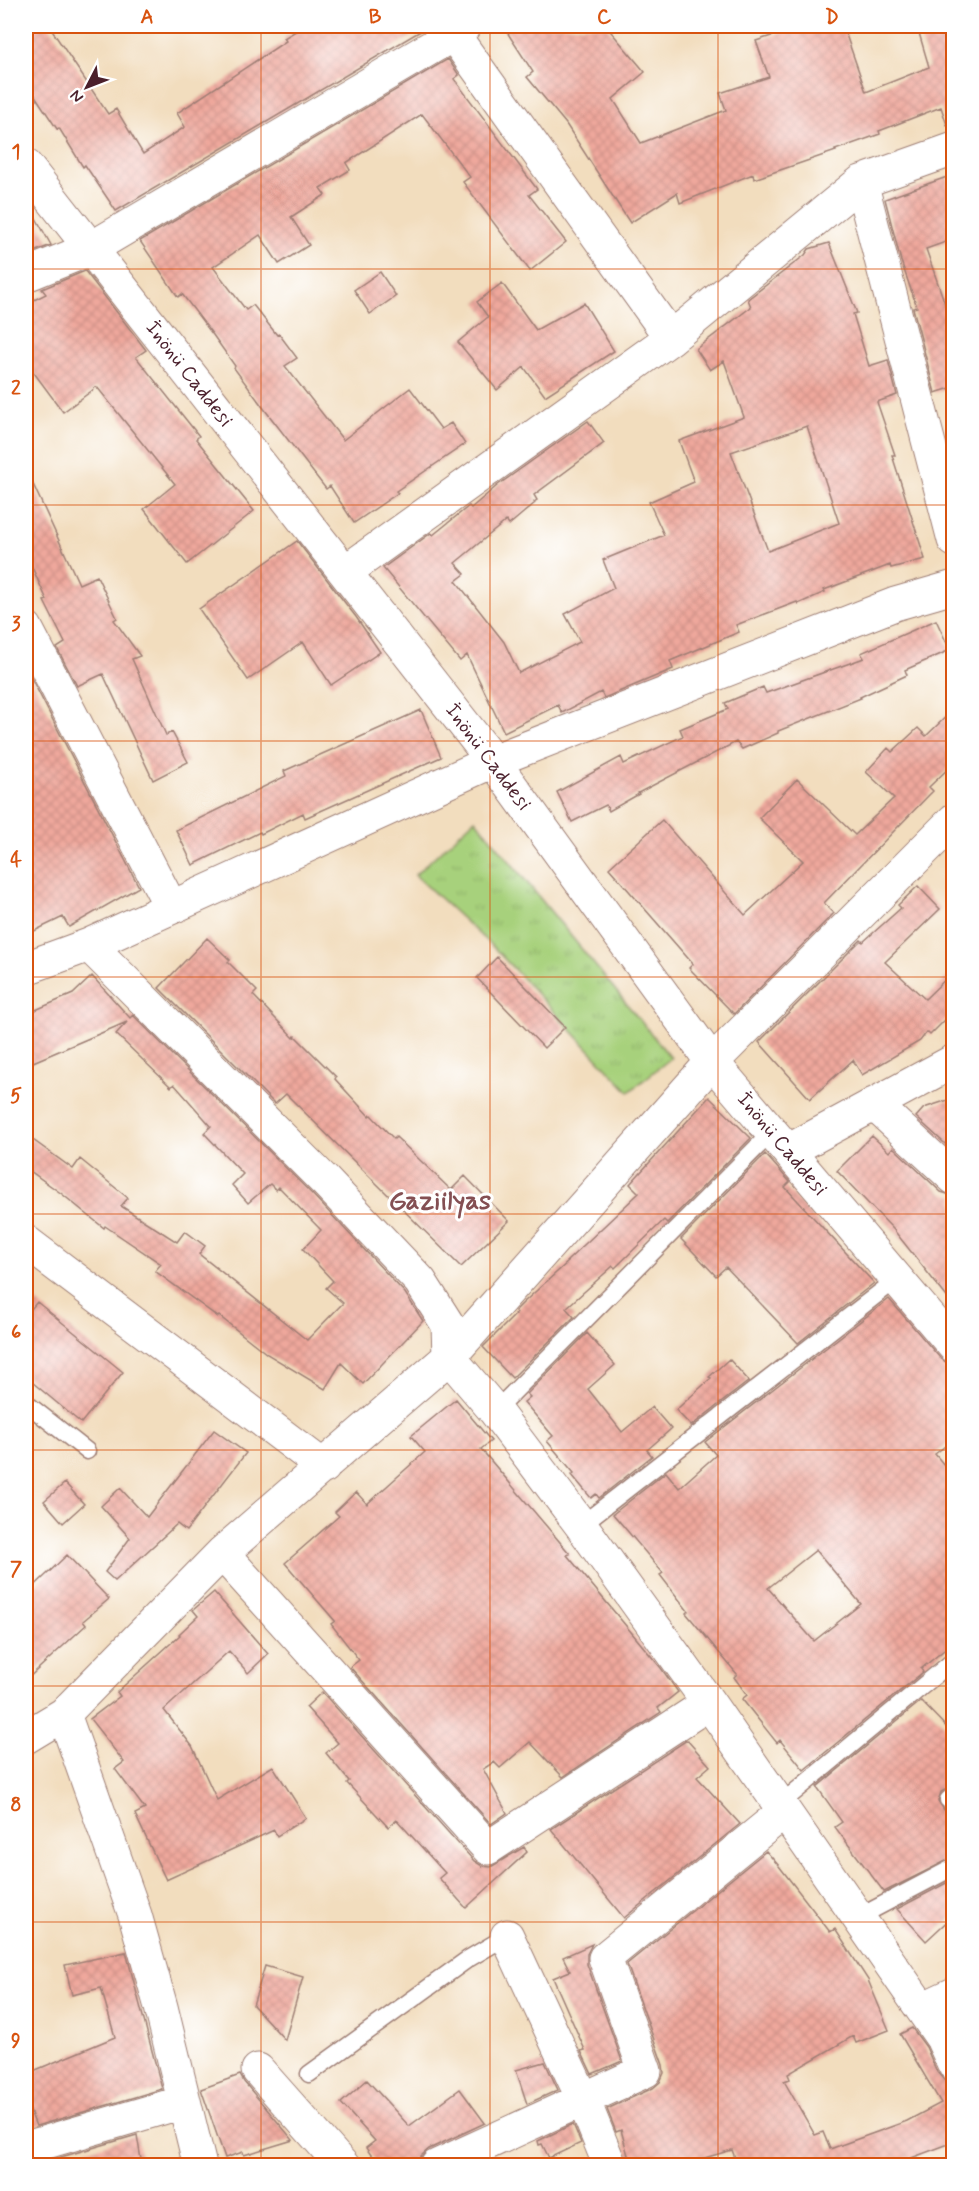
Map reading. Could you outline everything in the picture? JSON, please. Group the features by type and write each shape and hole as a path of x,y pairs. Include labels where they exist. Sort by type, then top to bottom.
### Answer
{"street":[{"path":"26,275 90,249 455,28 671,338"},
{"path":"345,572 671,338 861,182 954,149"},
{"name":"İnönü Caddesi","path":"26,166 493,761 712,1062 954,1346"},
{"path":"861,182 954,540"},
{"path":"26,968 88,945 493,761 895,604 954,587"},
{"path":"26,628 171,907"},
{"path":"26,1737 64,1714 222,1553 449,1357 712,1062 954,820"},
{"path":"88,945 325,1181 420,1281 448,1325 449,1357 495,1411 709,1703 942,2038 954,2064"},
{"path":"780,1142 874,1104 954,1061"},
{"path":"874,1104 954,1178"},
{"path":"29,1253 324,1467"},
{"path":"222,1553 488,1848 709,1703"},
{"path":"64,1714 135,1915 161,2007 200,2166"},
{"path":"437,2166 645,2071 605,1958 782,1808"},
{"path":"507,1936 583,2099 610,2166"},
{"path":"922,2010 954,1994"},
{"path":"258,2070 343,2166"},
{"path":"26,2148 183,2102"}],"lane":[{"path":"495,1411 780,1142"},
{"path":"581,1526 897,1279"},
{"path":"26,1402 87,1451"},
{"path":"782,1808 954,1660"},
{"path":"857,1918 954,1867"},
{"path":"309,2074 468,1959 507,1936"}],"green space":[{"path":"475,819 671,1058 629,1092 495,949 415,875"}],"building":[{"path":"26,26 49,26 108,114 116,109 143,154 185,127 177,113 286,41 284,38 304,26 429,26 116,211 85,165 83,167 26,82"},
{"path":"503,26 606,26 645,72 613,99 641,143 726,110 720,93 769,77 756,41 802,26 843,26 866,92 929,67 917,26 954,26 954,124 947,125 941,107 879,131 880,134 836,151 754,179 753,174 680,203 677,193 630,223 566,124 527,77 533,72"},
{"path":"448,59 459,75 454,79 537,189 529,195 566,242 530,271 463,182 470,177 422,114 346,163 350,170 320,188 325,195 291,217 309,245 279,264 260,235 213,267 246,310 253,305 277,335 279,334 297,358 285,366 343,440 410,388 441,429 451,423 465,444 354,523 330,486 326,489 265,410 182,294 178,297 140,241"},
{"path":"947,177 954,196 954,239 926,249 954,330 954,387 935,393 913,308 917,307 901,261 885,199"},
{"path":"26,200 51,245 26,255"},
{"path":"829,243 857,313 853,314 869,366 888,360 897,395 877,402 925,559 891,568 890,565 824,590 825,592 798,604 797,602 736,625 739,632 670,661 673,669 604,698 601,692 562,713 558,705 504,732 467,655 460,661 383,568 431,533 433,535 469,506 471,508 498,485 588,421 604,443 534,495 537,500 535,503 509,525 506,521 455,563 465,574 456,581 504,642 519,673 580,642 565,614 614,588 603,560 664,535 649,502 694,482 679,441 744,417 724,361 710,370 696,349 751,307 748,299 805,255 809,249","holes":["807,426 839,523 768,551 731,452"]},
{"path":"85,271 146,350 136,357 199,436 196,439 254,511 187,564 144,509 175,484 97,387 63,412 26,362 26,304 46,294 42,289"},
{"path":"380,272 396,296 370,314 354,290"},
{"path":"502,283 536,330 584,303 614,351 545,396 524,367 497,390 458,342 488,317 477,302"},
{"path":"26,469 79,584 97,576 117,618 114,620 140,656 132,659 166,735 172,732 188,762 153,780 103,674 77,686 57,648 65,643 44,601 47,600 26,554"},
{"path":"297,541 380,652 331,685 303,642 248,680 199,609"},
{"path":"936,620 950,650 905,670 907,675 861,698 778,731 742,749 736,742 638,793 609,811 606,805 572,822 557,792 621,757 624,764 683,736 680,729 728,709 725,703 763,687 766,693 864,658 861,653"},
{"path":"26,668 139,887 69,927 63,917 26,935"},
{"path":"954,709 954,763 929,787 933,791 824,903 834,913 734,1014 689,968 693,964 609,868 662,820 745,915 803,861 759,818 797,779 855,835 894,798 866,772 888,748 892,752 918,728 926,736"},
{"path":"421,710 441,757 305,818 303,813 193,865 176,830 286,776 284,771"},
{"path":"918,886 940,909 885,962 925,999 954,971 954,1011 930,1035 927,1032 920,1041 862,1075 853,1060 810,1099 759,1042 861,940 863,942 901,908 898,905"},
{"path":"207,938 257,991 253,995 336,1077 335,1079 369,1116 370,1114 394,1139 396,1137 451,1190 465,1176 509,1221 461,1267 286,1094 275,1104 159,988"},
{"path":"497,957 565,1027 544,1048 477,978"},
{"path":"92,976 130,1018 133,1015 312,1194 405,1293 423,1321 363,1384 341,1363 325,1389 267,1354 219,1316 155,1271 161,1264 105,1226 104,1228 26,1168 26,1135 73,1169 80,1159 128,1198 121,1206 177,1242 185,1231 205,1246 199,1254 307,1340 343,1303 326,1288 333,1281 303,1249 321,1230 279,1187 276,1190 270,1184 248,1203 232,1185 243,1174 204,1133 211,1126 174,1084 171,1087 116,1034 127,1022 26,1065 26,1014 73,994"},
{"path":"709,1097 751,1138 667,1223 664,1220 615,1268 613,1266 566,1308 574,1317 512,1378 483,1347 517,1313 515,1311 524,1302 639,1193 630,1184"},
{"path":"954,1098 954,1152 916,1117 924,1108"},
{"path":"872,1136 889,1152 893,1147 941,1192 954,1196 954,1306 893,1229 837,1171"},
{"path":"765,1154 790,1182 785,1187 874,1283 798,1343 726,1267 716,1276 681,1239"},
{"path":"889,1299 940,1358 954,1368 954,1439 935,1454 954,1477 954,1642 921,1669 923,1672 804,1770 780,1740 777,1743 742,1699 747,1695 734,1677 737,1674 686,1613 688,1611 660,1575 663,1573 613,1514 666,1472 679,1488 716,1455 705,1442","holes":["816,1550 861,1604 814,1641 768,1588"]},
{"path":"37,1302 123,1372 81,1423 26,1377 26,1315"},
{"path":"587,1333 615,1365 588,1389 622,1432 652,1407 671,1429 647,1450 652,1456 599,1498 596,1494 591,1498 572,1475 574,1473 547,1441 553,1436 524,1402 530,1397 527,1394"},
{"path":"729,1359 749,1381 691,1426 676,1410"},
{"path":"456,1399 491,1441 481,1449 570,1554 567,1555 661,1668 678,1692 658,1708 661,1712 563,1777 530,1742 500,1768 494,1762 483,1769 507,1813 491,1824 350,1667 359,1660 331,1624 335,1621 285,1563 339,1516 335,1512 356,1492 367,1504 425,1452 411,1436"},
{"path":"214,1430 246,1453 186,1531 177,1524 115,1581 105,1572 130,1538 101,1506 120,1488 147,1517"},
{"path":"65,1483 84,1504 63,1523 44,1501"},
{"path":"67,1555 109,1599 83,1621 86,1625 26,1680 26,1594"},
{"path":"214,1592 268,1654 248,1673 229,1651 164,1710 192,1746 217,1800 273,1766 306,1818 277,1836 274,1830 166,1880 135,1814 145,1809 115,1769 124,1762 90,1719 120,1696 117,1692 180,1635 198,1616 193,1610"},
{"path":"322,1692 474,1861 482,1866 491,1867 524,1847 527,1852 466,1908 439,1878 445,1873 397,1820 388,1827 347,1783 349,1781 326,1753 338,1743 306,1707"},
{"path":"921,1701 954,1735 954,1785 941,1792 938,1801 944,1810 954,1809 954,1857 884,1892 835,1827 842,1822 817,1787"},
{"path":"687,1740 710,1766 697,1777 740,1824 624,1918 551,1829"},
{"path":"766,1851 830,1932 835,1929 868,1980 889,2030 856,2043 853,2036 788,2074 790,2079 784,2081 815,2135 823,2132 830,2149 907,2121 941,2103 900,2034 912,2028 926,2047 937,2072 944,2080 954,2083 954,2142 890,2166 738,2166 732,2150 677,2166 631,2166 621,2130 616,2132 607,2109 653,2088 660,2082 664,2073 627,1964"},
{"path":"954,1879 954,1915 926,1941 897,1909"},
{"path":"592,1944 587,1954 587,1964 622,2061 592,2074 581,2051 585,2050 553,1978 570,1971 563,1957"},
{"path":"126,1952 162,2089 36,2126 26,2101 26,2074 115,2037 101,1988 72,1995 65,1965"},
{"path":"265,1966 303,1977 285,2040 253,2005"},
{"path":"545,2062 558,2090 527,2104 516,2070"},
{"path":"240,2075 293,2140 244,2155 243,2152 225,2158 201,2089"},
{"path":"367,2080 409,2126 460,2089 485,2123 429,2149 421,2156 418,2166 379,2166 366,2148 375,2141 341,2103"},
{"path":"573,2124 581,2143 549,2158 538,2141"},
{"path":"137,2135 142,2166 53,2166 51,2160"}],"district":[{"name":"Gaziilyas","path":"440,1201"}]}
